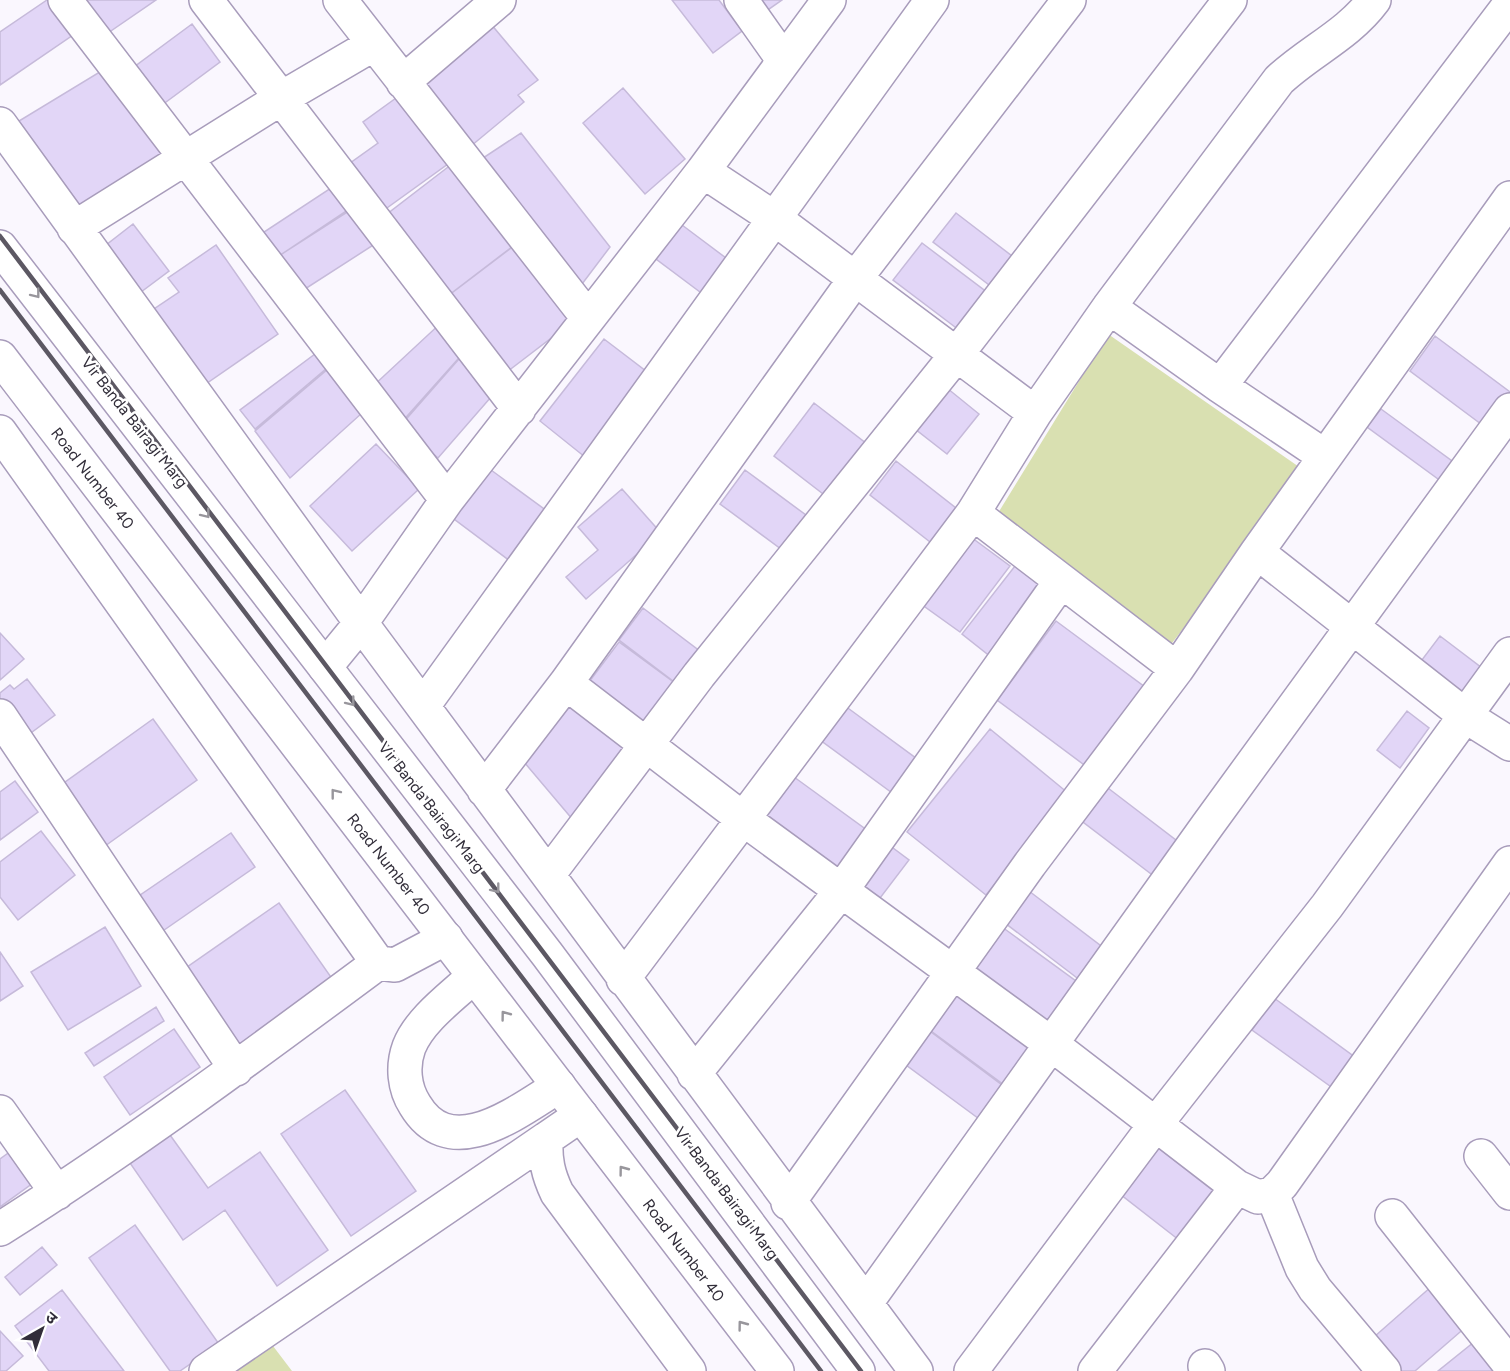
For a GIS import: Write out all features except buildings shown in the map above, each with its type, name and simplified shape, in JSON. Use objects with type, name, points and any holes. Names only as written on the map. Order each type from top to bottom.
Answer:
[{"type":"street","points":[[65,0],[447,500]]},
{"type":"street","points":[[206,0],[519,410]]},
{"type":"street","points":[[340,0],[588,318]]},
{"type":"street","points":[[403,82],[500,0]]},
{"type":"street","points":[[741,0],[784,61]]},
{"type":"street","points":[[325,668],[361,623],[447,500],[704,171],[829,0]]},
{"type":"street","points":[[423,706],[932,0]]},
{"type":"street","points":[[484,790],[566,682],[855,279],[1069,0]]},
{"type":"street","points":[[548,875],[699,675],[957,354],[1230,0]]},
{"type":"street","points":[[623,979],[973,513],[1035,413],[1109,307],[1280,80],[1292,68],[1346,31],[1374,0]]},
{"type":"street","points":[[1220,386],[1510,4]]},
{"type":"street","points":[[74,228],[280,99],[374,44]]},
{"type":"street","points":[[0,124],[361,623],[788,1203],[916,1371]]},
{"type":"street","points":[[704,171],[774,218],[1035,413]]},
{"type":"street","points":[[788,1203],[1030,864],[1177,669],[1323,455],[1510,198]]},
{"type":"street","name":"Vir Banda Bairagi Marg","points":[[0,247],[561,973],[858,1371]]},
{"type":"street","points":[[1109,307],[1220,386],[1323,455]]},
{"type":"street","name":"Road Number 40","points":[[0,357],[777,1371]]},
{"type":"street","points":[[866,1303],[1050,1043],[1510,410]]},
{"type":"street","points":[[0,432],[378,963]]},
{"type":"street","points":[[973,513],[1177,669]]},
{"type":"street","points":[[1257,552],[1467,717],[1510,744]]},
{"type":"street","points":[[694,1074],[841,891],[1061,581]]},
{"type":"street","points":[[971,1371],[1155,1125],[1327,906],[1467,717],[1510,654]]},
{"type":"street","points":[[566,682],[742,818],[1050,1043],[1237,1187],[1258,1197],[1272,1194],[1289,1175],[1510,863]]},
{"type":"street","points":[[0,716],[236,1069]]},
{"type":"street","points":[[0,1229],[57,1193],[236,1069],[378,963],[395,965],[446,939]]},
{"type":"street","points":[[474,976],[423,1026],[409,1047],[405,1079],[409,1096],[419,1112],[446,1131],[464,1133],[500,1122],[559,1086]]},
{"type":"street","points":[[0,1112],[57,1193]]},
{"type":"street","points":[[206,1371],[581,1114]]},
{"type":"street","points":[[546,1139],[545,1159],[548,1175],[558,1193],[689,1371]]},
{"type":"street","points":[[1480,1156],[1510,1193]]},
{"type":"street","points":[[1095,1371],[1237,1187]]},
{"type":"street","points":[[1272,1194],[1294,1252],[1306,1275],[1384,1371]]},
{"type":"street","points":[[1392,1216],[1510,1365]]},
{"type":"green space","points":[[1108,334],[1305,471],[1155,665],[995,518]]},
{"type":"green space","points":[[273,1346],[292,1371],[237,1371]]},
{"type":"railway","points":[[0,236],[861,1371]]},
{"type":"railway","points":[[0,290],[821,1371]]}]
